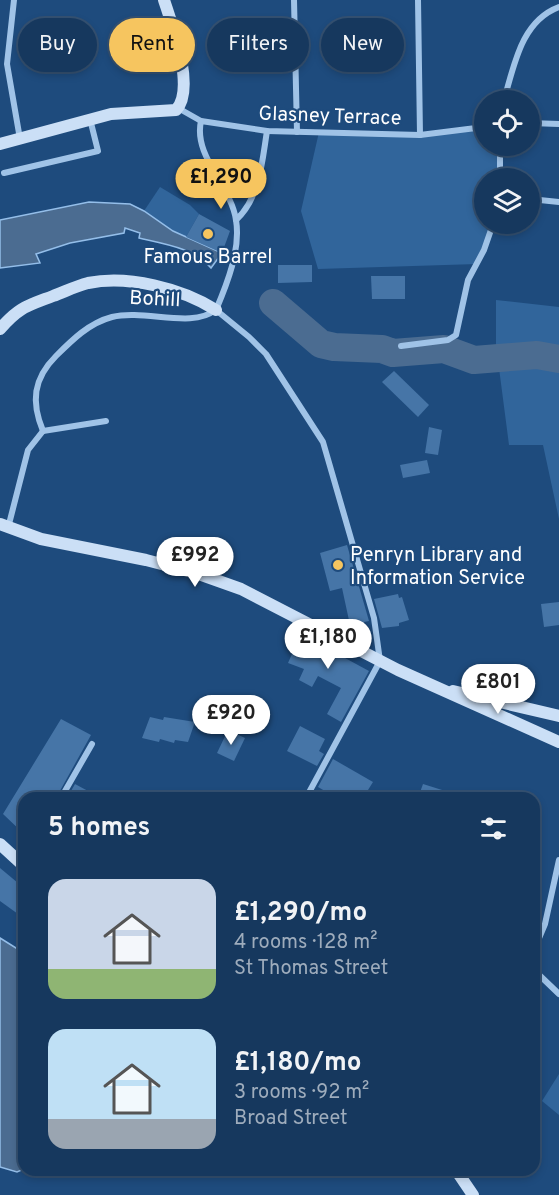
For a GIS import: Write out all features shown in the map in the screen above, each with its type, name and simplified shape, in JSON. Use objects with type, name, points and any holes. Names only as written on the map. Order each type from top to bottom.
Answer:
[{"type":"street","points":[[14,0],[4,64],[20,140]]},
{"type":"street","points":[[0,144],[90,118],[132,112],[172,112],[178,108],[184,86],[180,55],[164,0]]},
{"type":"street","points":[[294,0],[297,132]]},
{"type":"street","points":[[418,0],[420,135]]},
{"type":"street","points":[[507,90],[520,45],[536,22],[559,7]]},
{"type":"street","name":"Glasney Terrace","points":[[178,108],[201,121],[267,131],[420,135],[474,128]]},
{"type":"street","points":[[4,172],[98,151],[90,118]]},
{"type":"street","points":[[201,121],[199,130],[202,142],[231,203],[236,220],[233,258],[216,310],[266,354],[323,442],[374,618],[380,661],[309,792]]},
{"type":"street","points":[[540,123],[559,124]]},
{"type":"street","points":[[236,220],[246,211],[255,189],[267,131]]},
{"type":"street","points":[[540,199],[559,202]]},
{"type":"street","points":[[401,346],[448,340],[456,335],[468,280],[490,234]]},
{"type":"street","name":"Bohill","points":[[0,329],[17,310],[87,283],[113,281],[170,290],[196,299],[216,310]]},
{"type":"street","name":"Bohill","points":[[43,431],[37,416],[34,396],[41,374],[72,340],[88,328],[122,315],[147,314],[192,320],[204,317],[216,310]]},
{"type":"street","points":[[106,421],[43,431],[28,450],[4,526],[41,539],[196,573],[241,589],[380,661],[443,689],[487,712],[559,742]]},
{"type":"street","points":[[443,689],[559,716]]},
{"type":"street","points":[[64,792],[92,744]]},
{"type":"street","points":[[0,844],[18,860]]},
{"type":"street","points":[[540,936],[545,924],[559,860]]},
{"type":"street","points":[[540,976],[559,994]]},
{"type":"street","points":[[460,1176],[473,1195]]},
{"type":"shaded area","points":[[474,128],[474,156],[500,156],[500,168],[474,168],[474,234],[489,234],[477,264],[318,269],[301,211],[319,132],[420,135]]},
{"type":"shaded area","points":[[160,187],[190,205],[199,214],[186,237],[144,211]]},
{"type":"shaded area","points":[[89,202],[130,204],[173,231],[222,253],[211,268],[188,251],[139,238],[140,233],[125,228],[124,233],[70,243],[36,254],[40,263],[0,268],[0,220]]},
{"type":"shaded area","points":[[496,300],[559,307],[559,519],[543,445],[509,445],[496,345]]},
{"type":"shaded area","points":[[0,938],[18,949],[18,1172],[0,1167]]},
{"type":"shaded area","points":[[559,1074],[559,1115],[542,1101]]},
{"type":"building","name":"Famous Barrel","points":[[199,214],[230,231],[222,253],[186,237]]},
{"type":"building","points":[[278,265],[312,265],[312,282],[278,283]]},
{"type":"building","points":[[371,276],[405,276],[405,299],[372,299]]},
{"type":"building","points":[[394,371],[429,405],[418,417],[382,382]]},
{"type":"building","points":[[429,427],[442,430],[438,455],[425,453]]},
{"type":"building","points":[[427,460],[430,473],[403,478],[400,465]]},
{"type":"building","name":"Penryn Library and Information Service","points":[[347,545],[369,621],[350,625],[342,588],[330,591],[320,553]]},
{"type":"building","points":[[398,594],[399,598],[402,597],[409,620],[399,623],[399,626],[382,628],[374,599]]},
{"type":"building","points":[[559,602],[559,625],[544,627],[541,604]]},
{"type":"building","points":[[296,630],[347,653],[345,658],[369,671],[341,722],[327,714],[341,688],[318,676],[312,687],[299,680],[304,669],[288,663],[296,645],[291,643]]},
{"type":"building","points":[[150,717],[195,722],[188,742],[175,740],[174,743],[160,739],[159,742],[142,738]]},
{"type":"building","points":[[61,719],[91,735],[59,792],[18,792],[18,828],[3,814]]},
{"type":"building","points":[[300,726],[325,739],[319,751],[324,754],[317,766],[287,751]]},
{"type":"building","points":[[228,730],[245,738],[234,761],[217,753]]},
{"type":"building","points":[[333,759],[373,782],[367,792],[327,792],[318,787]]},
{"type":"building","points":[[75,784],[90,792],[70,792]]},
{"type":"building","points":[[423,784],[448,792],[420,792]]},
{"type":"building","points":[[0,868],[18,883],[18,914],[0,901]]},
{"type":"waterway","points":[[273,303],[321,344],[334,347],[382,349],[393,353],[444,349],[474,360],[537,355],[559,359]]},
{"type":"place","name":"Famous Barrel","points":[[208,234]]},
{"type":"place","name":"Penryn Library and Information Service","points":[[338,565]]}]
